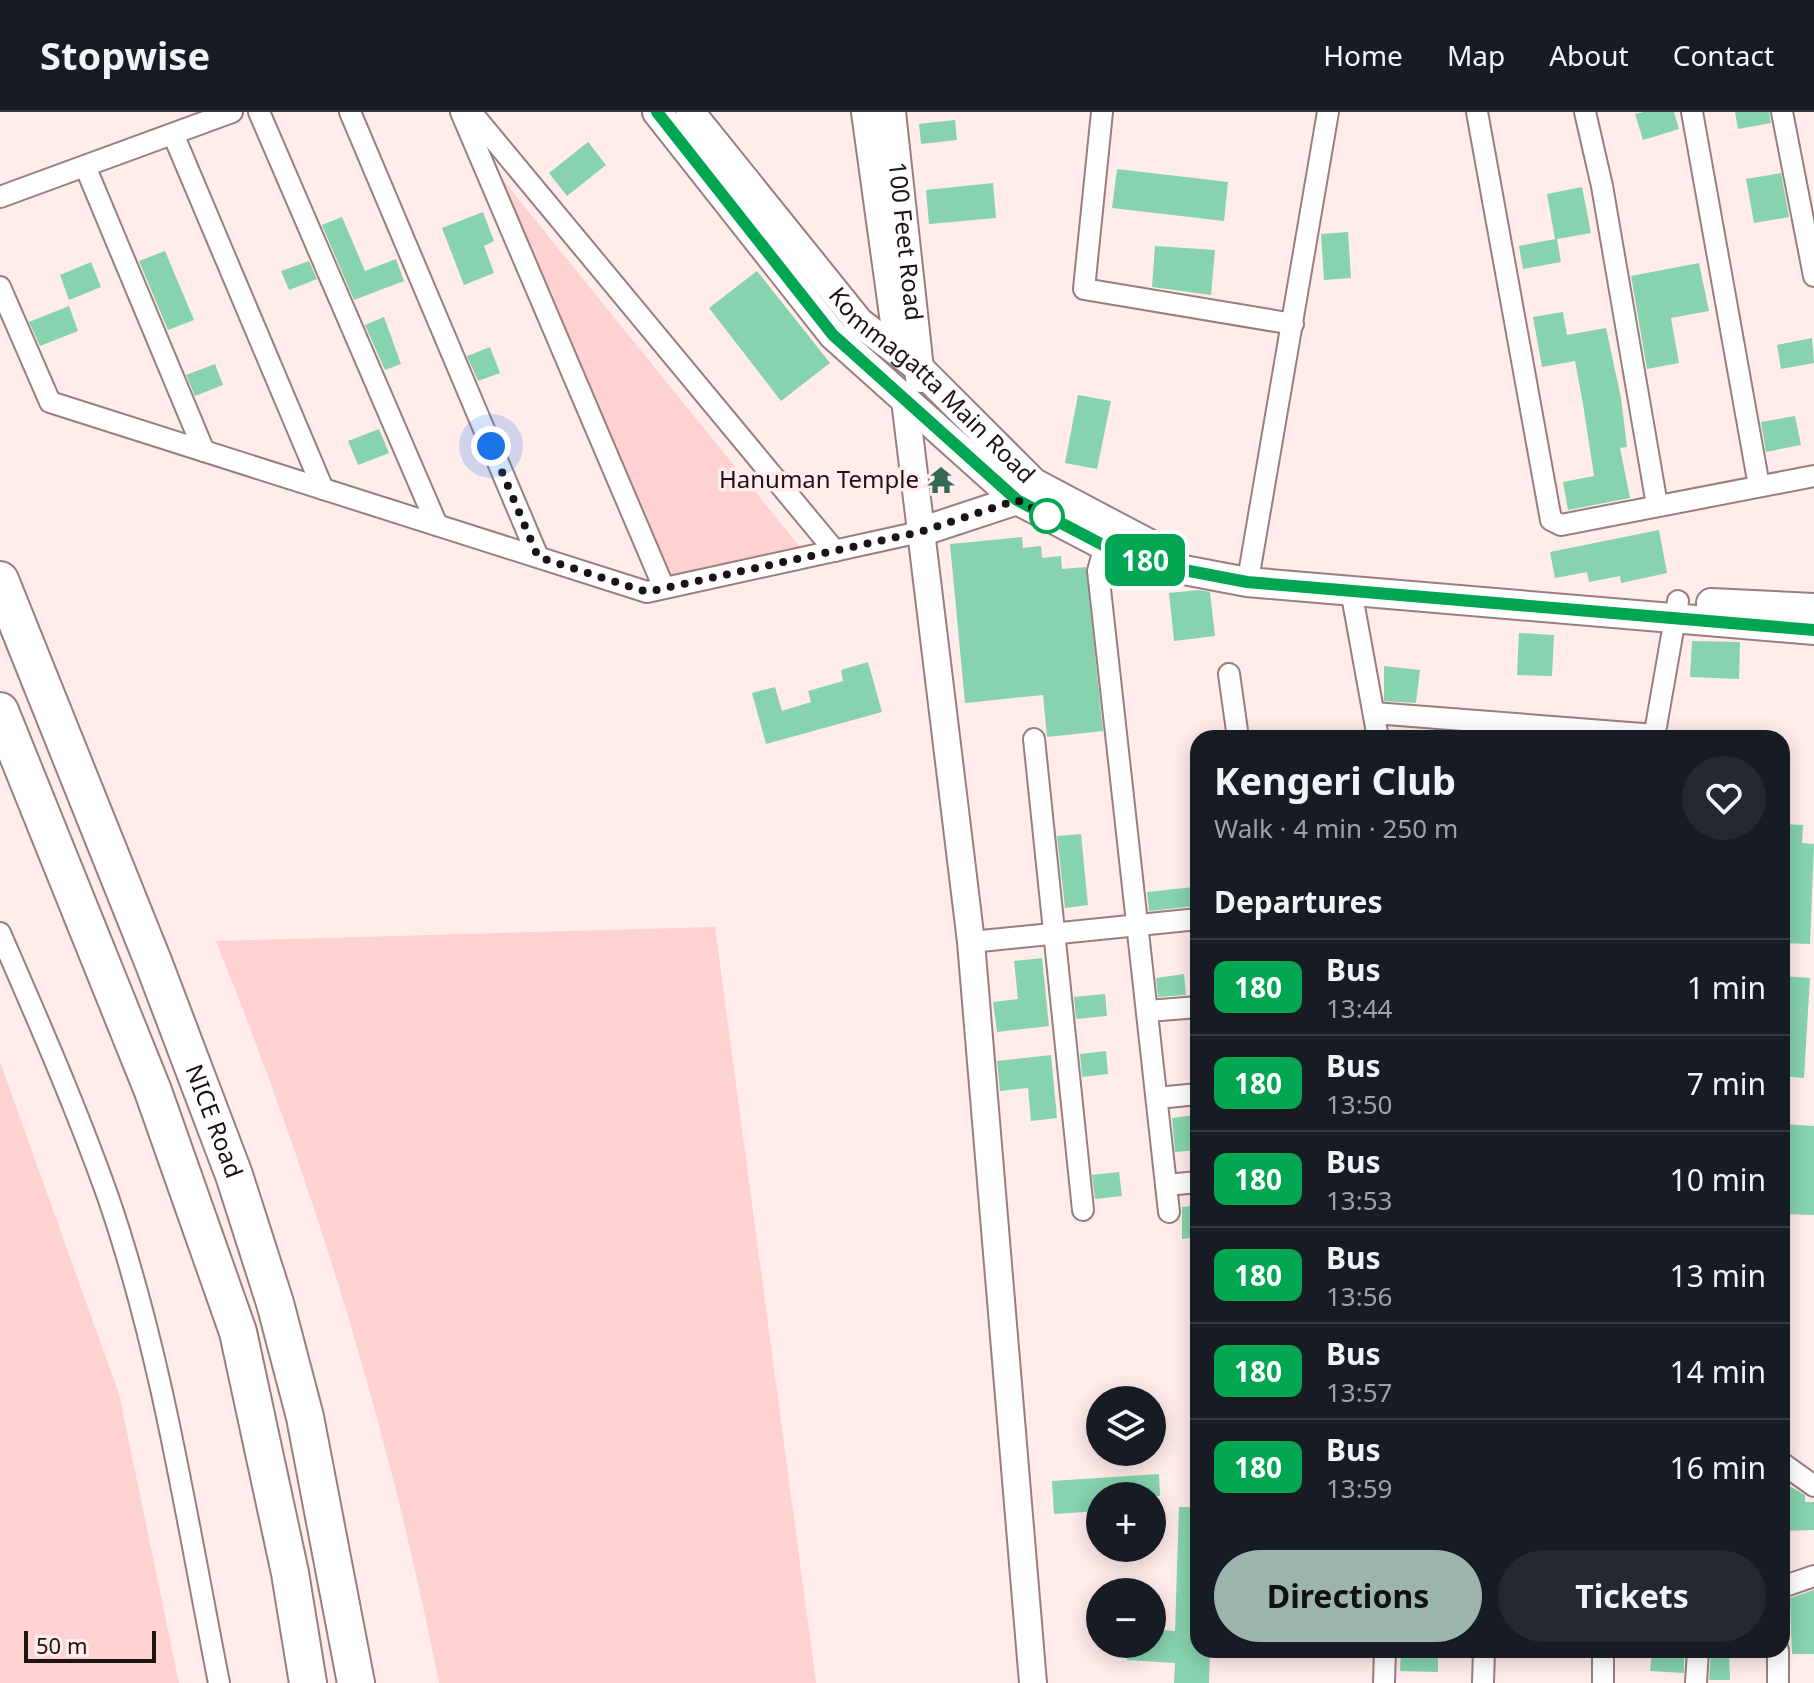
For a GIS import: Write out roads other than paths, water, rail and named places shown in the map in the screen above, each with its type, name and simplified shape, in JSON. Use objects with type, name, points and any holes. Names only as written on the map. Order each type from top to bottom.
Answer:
[{"type":"highway","name":"NICE Road","points":[[0,580],[170,1004],[243,1204],[305,1417],[356,1683]]},
{"type":"highway","name":"NICE Road","points":[[0,711],[153,1091],[238,1332],[290,1573],[308,1683]]},
{"type":"main road","name":"Kommagatta Main Road","points":[[657,112],[833,335],[915,409],[1105,546],[1163,566],[1247,582],[1676,609],[1814,608]]},
{"type":"main road","name":"Kommagatta Main Road","points":[[690,112],[859,322],[909,360],[1026,491],[1166,552],[1250,568],[1676,609],[1814,630]]},
{"type":"main road","name":"100 Feet Road","points":[[866,112],[909,360]]},
{"type":"main road","name":"100 Feet Road","points":[[891,112],[915,409]]},
{"type":"main road","points":[[920,532],[1026,491]]},
{"type":"street","points":[[0,197],[232,112]]},
{"type":"street","points":[[259,112],[437,525]]},
{"type":"street","points":[[350,112],[538,557]]},
{"type":"street","points":[[461,112],[664,588]]},
{"type":"street","points":[[471,112],[835,551]]},
{"type":"street","points":[[1102,112],[1084,289],[1293,324]]},
{"type":"street","points":[[1250,568],[1328,112]]},
{"type":"street","points":[[1477,112],[1551,520],[1561,525],[1814,476]]},
{"type":"street","points":[[1585,112],[1602,186],[1657,505]]},
{"type":"street","points":[[1692,112],[1759,486]]},
{"type":"street","points":[[1782,112],[1814,276]]},
{"type":"street","points":[[173,134],[323,489]]},
{"type":"street","points":[[85,166],[204,451]]},
{"type":"street","points":[[0,287],[50,402],[647,592],[920,532]]},
{"type":"street","points":[[915,409],[920,532],[971,942],[1033,1683]]},
{"type":"street","points":[[1105,546],[1098,571],[1169,1212]]},
{"type":"street","points":[[1351,590],[1377,730]]},
{"type":"street","points":[[1655,730],[1676,609]]},
{"type":"street","points":[[1229,674],[1237,730]]},
{"type":"street","points":[[1374,713],[1572,730]]},
{"type":"street","points":[[1034,739],[1083,1210]]},
{"type":"street","points":[[971,942],[1190,920]]},
{"type":"street","points":[[0,933],[51,1048],[108,1199],[151,1348],[219,1683]]},
{"type":"street","points":[[1148,1011],[1190,1008]]},
{"type":"street","points":[[1157,1098],[1190,1095]]},
{"type":"street","points":[[1166,1185],[1190,1183]]},
{"type":"street","points":[[1790,1469],[1814,1486]]},
{"type":"street","points":[[1790,1584],[1814,1576]]},
{"type":"street","points":[[1384,1683],[1385,1658]]},
{"type":"street","points":[[1483,1683],[1484,1658]]},
{"type":"street","points":[[1603,1658],[1603,1683]]},
{"type":"street","points":[[1696,1683],[1698,1658]]},
{"type":"street","points":[[1778,1658],[1778,1683]]},
{"type":"place","name":"Hanuman Temple","points":[[941,480]]}]
